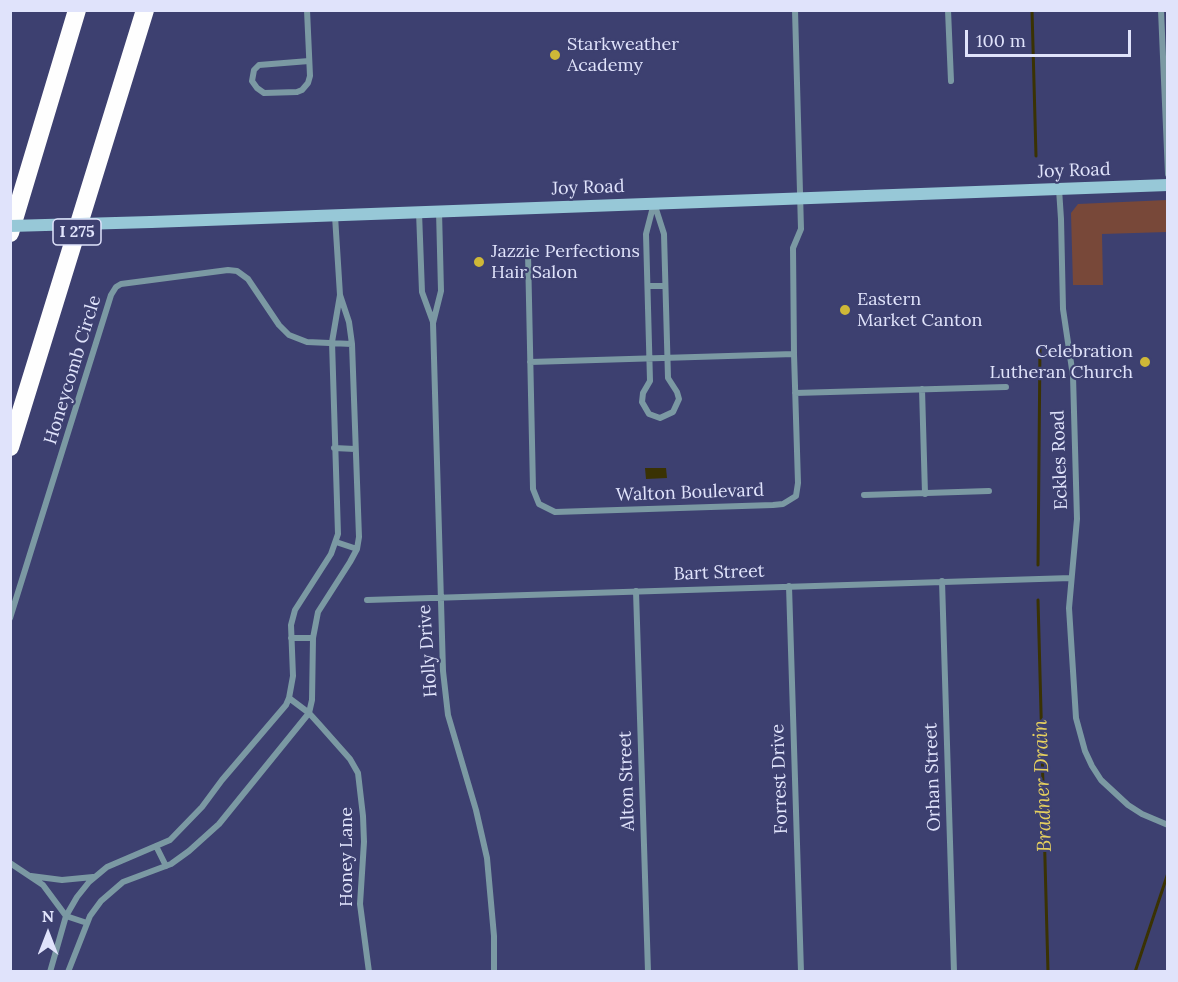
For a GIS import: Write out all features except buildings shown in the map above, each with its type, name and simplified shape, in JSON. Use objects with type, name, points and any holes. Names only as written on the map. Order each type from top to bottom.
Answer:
[{"type":"highway","points":[[10,233],[77,10]]},
{"type":"highway","name":"I 275","points":[[10,447],[145,10]]},
{"type":"street","points":[[307,10],[309,61],[309,79],[302,90],[264,93],[252,81],[254,70],[259,64],[309,61]]},
{"type":"street","name":"Walton Boulevard","points":[[528,253],[533,489],[538,504],[555,512],[773,505],[789,501],[796,496],[798,483],[793,248],[801,229],[795,10]]},
{"type":"street","points":[[948,10],[951,81]]},
{"type":"street","points":[[1161,10],[1167,174]]},
{"type":"street","name":"Joy Road","points":[[10,226],[1167,185]]},
{"type":"street","name":"Eckles Road","points":[[1059,189],[1063,309],[1072,376],[1077,519],[1069,608],[1075,711],[1084,750],[1092,766],[1114,794],[1142,814],[1167,825]]},
{"type":"street","points":[[654,203],[664,234],[668,378],[679,399],[673,412],[660,418],[649,414],[642,402],[643,393],[650,381],[646,234],[654,203]]},
{"type":"street","name":"Holly Drive","points":[[419,212],[422,292],[433,323]]},
{"type":"street","name":"Holly Drive","points":[[439,212],[441,291],[433,323],[443,671],[448,716],[476,810],[487,858],[494,936],[494,972]]},
{"type":"street","points":[[50,972],[66,916],[77,897],[94,877],[107,867],[170,840],[191,819],[286,705],[292,691],[291,625],[295,610],[331,554],[338,534],[332,342],[340,295],[335,215]]},
{"type":"street","name":"Honeycomb Circle","points":[[10,618],[111,295],[116,287],[121,284],[228,270],[237,271],[248,279],[279,325],[289,335],[307,342],[352,344]]},
{"type":"street","points":[[648,286],[665,286]]},
{"type":"street","points":[[68,972],[87,923],[100,901],[123,882],[165,866],[189,851],[219,824],[309,713],[312,700],[312,638],[318,612],[357,549],[359,537],[352,344],[349,322],[340,295]]},
{"type":"street","points":[[530,362],[794,354]]},
{"type":"street","points":[[795,393],[1006,387]]},
{"type":"street","points":[[922,389],[925,494]]},
{"type":"street","points":[[334,448],[355,449]]},
{"type":"street","points":[[864,495],[989,491]]},
{"type":"street","points":[[336,542],[357,549]]},
{"type":"street","name":"Bart Street","points":[[367,600],[1071,578]]},
{"type":"street","name":"Orhan Street","points":[[942,581],[954,972]]},
{"type":"street","name":"Forrest Drive","points":[[789,586],[801,972]]},
{"type":"street","name":"Alton Street","points":[[636,591],[648,972]]},
{"type":"street","points":[[291,638],[312,638]]},
{"type":"street","name":"Honey Lane","points":[[289,698],[309,713],[351,759],[360,781],[364,842],[360,904],[369,972]]},
{"type":"street","points":[[156,846],[165,866]]},
{"type":"street","points":[[10,863],[48,890],[66,916],[87,923]]},
{"type":"street","points":[[28,876],[62,880],[94,877]]},
{"type":"shaded area","points":[[1167,200],[1167,232],[1102,234],[1103,285],[1073,285],[1071,213],[1078,204]]},
{"type":"shaded area","points":[[645,468],[666,468],[667,478],[646,479]]},
{"type":"waterway","name":"Bradner Drain","points":[[1032,10],[1036,156]]},
{"type":"waterway","name":"Bradner Drain","points":[[1038,565],[1040,345]]},
{"type":"waterway","name":"Bradner Drain","points":[[1038,600],[1048,972]]},
{"type":"waterway","points":[[1135,972],[1168,873]]},
{"type":"place","name":"Starkweather Academy","points":[[555,55]]},
{"type":"place","name":"Jazzie Perfections Hair Salon","points":[[479,262]]},
{"type":"place","name":"Eastern Market Canton","points":[[845,310]]},
{"type":"place","name":"Celebration Lutheran Church","points":[[1145,362]]}]
